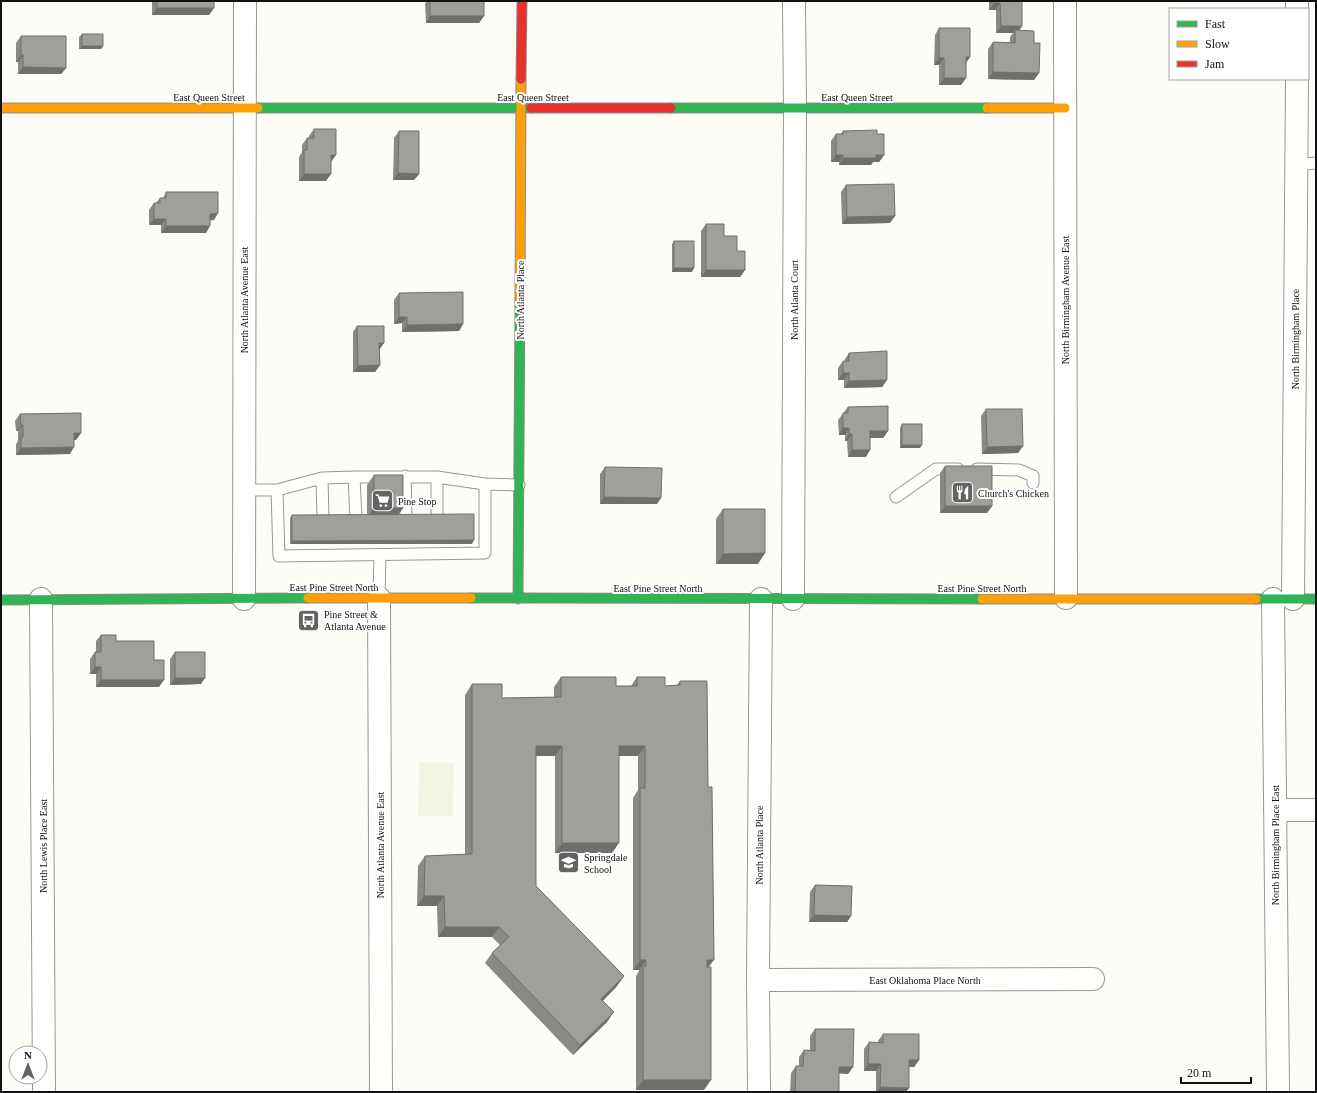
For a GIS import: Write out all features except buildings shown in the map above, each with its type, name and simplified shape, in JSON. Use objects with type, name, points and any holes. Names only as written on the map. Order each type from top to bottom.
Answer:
[{"type":"street","name":"North Atlanta Avenue East","points":[[244,599],[245,1]]},
{"type":"street","name":"North Atlanta Place","points":[[518,599],[522,1]]},
{"type":"street","name":"North Atlanta Court","points":[[793,599],[794,1]]},
{"type":"street","name":"North Birmingham Avenue East","points":[[1065,1],[1066,598]]},
{"type":"street","name":"North Birmingham Place","points":[[1283,599],[1306,164],[1297,80]]},
{"type":"street","name":"East Queen Street","points":[[1,108],[1065,108]]},
{"type":"street","name":"North Atlanta Avenue East","points":[[379,598],[381,1092]]},
{"type":"street","name":"East Pine Street North","points":[[1,600],[379,598],[1316,599]]},
{"type":"street","name":"North Atlanta Place","points":[[759,1092],[758,980],[761,599]]},
{"type":"street","name":"North Birmingham Place East","points":[[1278,1092],[1275,810],[1283,599]]},
{"type":"street","name":"North Lewis Place East","points":[[41,600],[44,1092]]},
{"type":"street","points":[[1275,810],[1316,810]]},
{"type":"street","name":"East Oklahoma Place North","points":[[758,980],[1092,979]]},
{"type":"lane","points":[[896,498],[936,468],[1019,470],[1033,476],[1033,483]]},
{"type":"lane","points":[[244,490],[277,490],[322,478],[405,476],[437,477],[485,484],[519,485]]},
{"type":"lane","points":[[405,476],[406,518]]},
{"type":"lane","points":[[354,477],[356,518]]},
{"type":"lane","points":[[437,477],[437,518]]},
{"type":"lane","points":[[322,478],[323,518]]},
{"type":"lane","points":[[277,490],[278,556],[324,550],[356,550],[380,555],[406,549],[437,549],[485,553],[485,484]]},
{"type":"lane","points":[[379,598],[380,555]]},
{"type":"green space","points":[[419,762],[454,763],[453,816],[418,816]]},
{"type":"traffic: fast","points":[[258,108],[531,108]]},
{"type":"traffic: fast","points":[[671,108],[987,108]]},
{"type":"traffic: fast","points":[[518,599],[520,300]]},
{"type":"traffic: fast","points":[[1,600],[308,598]]},
{"type":"traffic: fast","points":[[471,598],[982,599]]},
{"type":"traffic: fast","points":[[1256,599],[1316,599]]},
{"type":"traffic: slow","points":[[520,300],[521,79]]},
{"type":"traffic: slow","points":[[1,108],[258,108]]},
{"type":"traffic: slow","points":[[987,108],[1065,108]]},
{"type":"traffic: slow","points":[[308,598],[471,598]]},
{"type":"traffic: slow","points":[[982,599],[1256,599]]},
{"type":"traffic: jam","points":[[521,79],[522,1]]},
{"type":"traffic: jam","points":[[531,108],[671,108]]},
{"type":"place","name":"Church's Chicken","points":[[963,493]]},
{"type":"place","name":"Pine Stop","points":[[382,501]]},
{"type":"place","name":"Pine Street & Atlanta Avenue","points":[[308,620]]},
{"type":"place","name":"Springdale School","points":[[569,863]]}]
